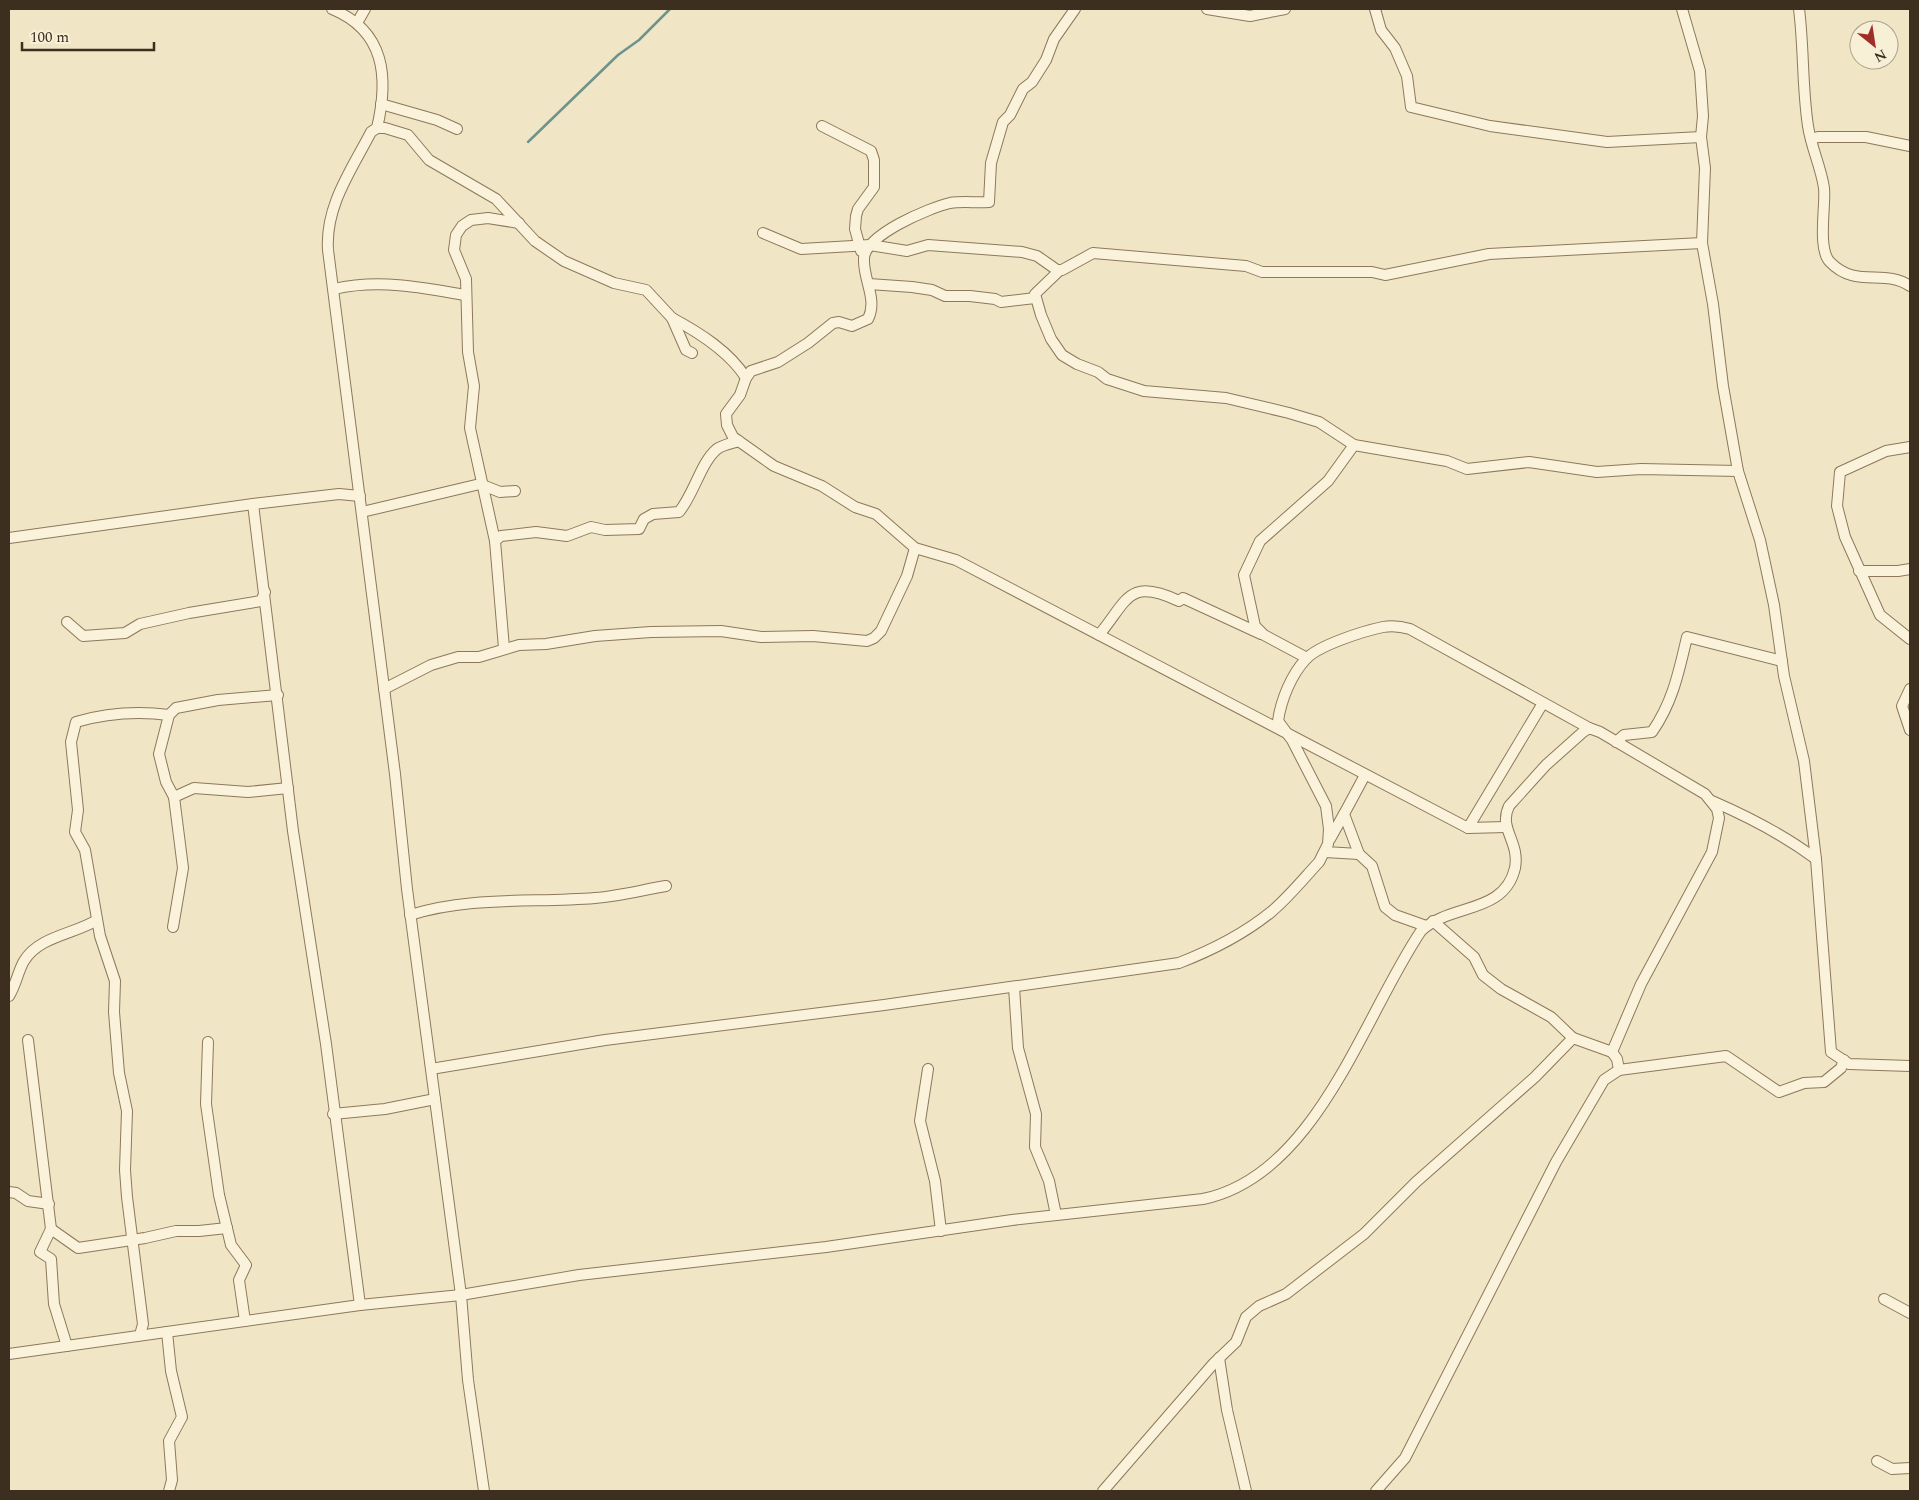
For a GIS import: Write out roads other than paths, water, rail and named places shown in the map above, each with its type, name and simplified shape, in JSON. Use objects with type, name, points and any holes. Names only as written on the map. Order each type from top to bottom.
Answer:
[{"type":"street","points":[[332,9],[357,23],[378,54],[383,67],[381,104],[377,128]]},
{"type":"street","points":[[357,23],[365,9]]},
{"type":"street","points":[[865,245],[921,213],[950,203],[989,202],[991,163],[1003,122],[1010,115],[1023,89],[1032,82],[1046,60],[1054,39],[1076,9]]},
{"type":"street","points":[[1207,9],[1250,16],[1286,9]]},
{"type":"street","points":[[1375,9],[1381,30],[1395,48],[1407,76],[1411,107],[1490,126],[1607,142],[1701,138]]},
{"type":"street","points":[[1682,9],[1700,71],[1703,116],[1701,138],[1705,199],[1702,243],[1738,471],[1760,540],[1774,605],[1782,661],[1804,761],[1816,859],[1831,1052],[1850,1064],[1910,1066]]},
{"type":"street","points":[[1799,9],[1803,88],[1811,139],[1824,189],[1822,230],[1828,261],[1844,274],[1857,278],[1889,279],[1904,282],[1910,286]]},
{"type":"street","points":[[381,104],[437,120],[457,129]]},
{"type":"street","points":[[822,126],[871,151],[874,160],[874,187],[858,209],[856,216],[856,229],[865,245],[863,262],[869,284],[872,307],[868,319],[852,326],[839,322],[832,323],[808,343],[778,362],[751,371],[746,378],[740,395],[726,414],[727,425],[732,437],[774,466],[822,486],[855,507],[876,514],[915,548],[956,560],[1468,828],[1506,827]]},
{"type":"street","points":[[484,1491],[468,1380],[461,1294],[410,915],[384,689],[327,235],[336,198],[371,132],[377,128],[398,131],[408,135],[429,160],[496,199],[536,241],[580,270],[614,283],[646,290],[672,318],[686,350],[692,353]]},
{"type":"street","points":[[1811,139],[1818,137],[1866,137],[1910,146]]},
{"type":"street","points":[[504,648],[495,541],[470,428],[474,386],[468,352],[466,279],[454,250],[456,235],[462,226],[472,220],[488,218],[519,223]]},
{"type":"street","points":[[763,233],[801,249],[865,245],[907,251],[928,245],[1022,252],[1037,256],[1060,270]]},
{"type":"street","points":[[1702,243],[1489,254],[1386,275],[1372,272],[1262,272],[1246,266],[1093,253],[1060,270],[1037,290],[1036,298],[1051,339],[1062,354],[1076,364],[1098,372],[1107,379],[1144,391],[1226,398],[1289,413],[1319,422],[1354,445],[1403,455],[1447,461],[1468,469],[1529,462],[1597,472],[1641,469],[1738,471]]},
{"type":"street","points":[[334,289],[353,285],[386,283],[465,295]]},
{"type":"street","points":[[869,284],[912,287],[932,290],[946,296],[970,296],[1001,302],[1036,298]]},
{"type":"street","points":[[672,318],[693,329],[737,364],[746,378]]},
{"type":"street","points":[[495,541],[501,536],[536,532],[567,536],[591,527],[606,530],[639,529],[644,519],[653,514],[679,512],[692,495],[698,479],[717,448],[739,441]]},
{"type":"street","points":[[1264,635],[1255,626],[1244,575],[1260,541],[1328,481],[1354,445]]},
{"type":"street","points":[[1910,447],[1886,451],[1840,472],[1837,506],[1845,537],[1880,615],[1910,639]]},
{"type":"street","points":[[362,512],[464,486],[482,484],[500,492],[515,490]]},
{"type":"street","points":[[9,538],[253,504],[339,494],[360,496]]},
{"type":"street","points":[[253,504],[288,788],[326,1044],[333,1114],[360,1305]]},
{"type":"street","points":[[384,689],[431,665],[458,657],[479,657],[504,648],[595,636],[651,632],[721,631],[761,637],[813,636],[867,641],[874,638],[881,631],[907,576],[915,548]]},
{"type":"street","points":[[1859,571],[1898,572],[1910,569]]},
{"type":"street","points":[[1100,635],[1124,600],[1136,591],[1144,590],[1158,592],[1179,601],[1183,598],[1264,635],[1308,658]]},
{"type":"street","points":[[67,622],[83,636],[125,633],[140,624],[188,613],[261,601],[265,592]]},
{"type":"street","points":[[1326,848],[1329,829],[1326,806],[1292,740],[1278,722],[1280,708],[1300,667],[1308,658],[1348,639],[1384,627],[1397,626],[1410,629],[1616,742],[1704,794],[1712,801],[1750,817],[1797,845],[1816,859]]},
{"type":"street","points":[[1616,742],[1624,735],[1652,732],[1664,715],[1675,691],[1687,637],[1782,661]]},
{"type":"street","points":[[1910,689],[1902,706],[1910,730]]},
{"type":"street","points":[[172,927],[183,868],[174,797],[166,782],[159,754],[169,715],[176,708],[218,700],[278,695]]},
{"type":"street","points":[[1468,828],[1543,703]]},
{"type":"street","points":[[140,1335],[143,1324],[125,1170],[127,1111],[119,1073],[114,1012],[115,982],[100,936],[85,850],[75,832],[78,810],[71,742],[76,722],[120,713],[145,712],[169,715]]},
{"type":"street","points":[[9,1354],[360,1305],[461,1294],[579,1275],[826,1247],[1056,1215],[1203,1199],[1230,1193],[1252,1181],[1303,1131],[1327,1096],[1413,942],[1429,924],[1489,901],[1507,888],[1512,879],[1516,854],[1514,844],[1506,827],[1505,814],[1509,806],[1546,765],[1589,728]]},
{"type":"street","points":[[431,1069],[605,1040],[1014,987],[1179,963],[1197,956],[1247,929],[1272,912],[1319,862],[1366,775]]},
{"type":"street","points":[[174,797],[194,788],[248,792],[288,788]]},
{"type":"street","points":[[1612,1052],[1641,984],[1712,852],[1719,818],[1712,801]]},
{"type":"street","points":[[1344,814],[1359,854],[1372,866],[1385,907],[1395,915],[1429,924],[1474,957],[1483,976],[1550,1017],[1573,1038],[1612,1052],[1617,1059],[1619,1070]]},
{"type":"street","points":[[1326,848],[1359,854]]},
{"type":"street","points":[[410,915],[435,907],[494,901],[594,898],[634,894],[666,886]]},
{"type":"street","points":[[9,996],[23,962],[31,952],[72,930],[84,928],[97,920]]},
{"type":"street","points":[[1014,987],[1018,1048],[1036,1114],[1036,1147],[1049,1181],[1056,1215]]},
{"type":"street","points":[[1103,1491],[1219,1358],[1236,1342],[1246,1317],[1259,1306],[1286,1294],[1364,1234],[1416,1182],[1535,1077],[1573,1038]]},
{"type":"street","points":[[28,1040],[51,1229],[40,1252],[51,1259],[54,1304],[67,1346]]},
{"type":"street","points":[[208,1042],[206,1104],[219,1196],[231,1245],[246,1265],[239,1280],[245,1321]]},
{"type":"street","points":[[1376,1491],[1405,1458],[1556,1162],[1604,1080],[1619,1070],[1726,1056],[1779,1092],[1804,1083],[1824,1082],[1841,1068],[1844,1060]]},
{"type":"street","points":[[928,1069],[920,1122],[935,1181],[941,1231]]},
{"type":"street","points":[[333,1114],[385,1109],[435,1099]]},
{"type":"street","points":[[9,1192],[16,1192],[28,1201],[49,1204]]},
{"type":"street","points":[[51,1229],[78,1248],[145,1238],[176,1231],[227,1228]]},
{"type":"street","points":[[1884,1299],[1910,1313]]},
{"type":"street","points":[[167,1332],[171,1371],[182,1417],[169,1441],[172,1480],[169,1491]]},
{"type":"street","points":[[1219,1358],[1227,1410],[1246,1491]]},
{"type":"street","points":[[1876,1461],[1892,1469],[1910,1468]]},
{"type":"waterway","points":[[528,142],[618,55],[639,40],[670,9]]}]
